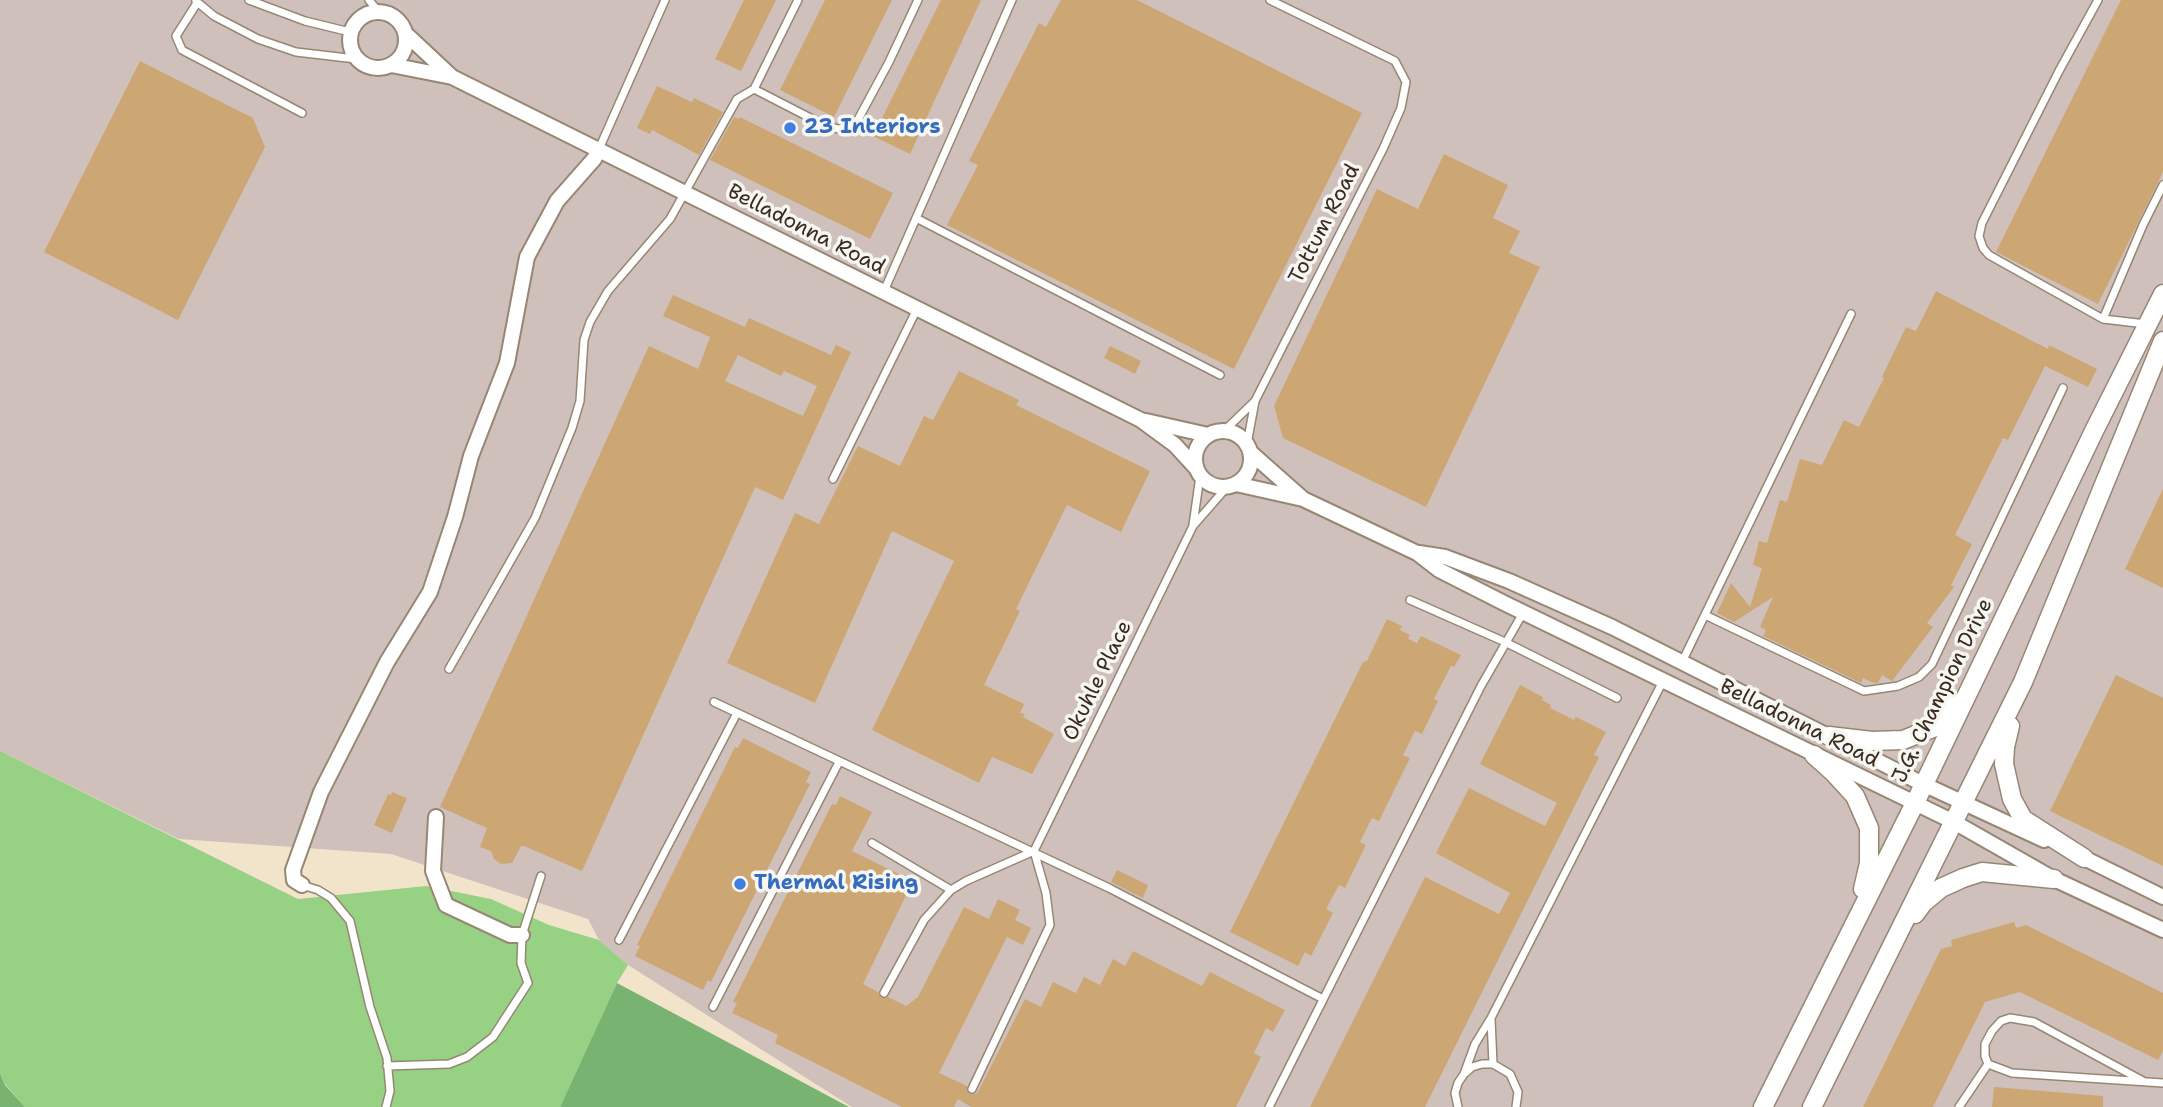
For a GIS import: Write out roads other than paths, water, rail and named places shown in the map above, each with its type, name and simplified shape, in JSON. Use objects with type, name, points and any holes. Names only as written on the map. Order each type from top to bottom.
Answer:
[{"type":"street","name":"Belladonna Road","points":[[351,32],[361,17],[374,6],[395,17],[405,33],[452,77]]},
{"type":"street","points":[[351,32],[350,41],[356,58]]},
{"type":"street","points":[[391,65],[403,51],[405,33]]},
{"type":"street","name":"Belladonna Road","points":[[356,58],[373,68],[391,65],[452,77],[1141,420],[1175,445],[1208,483],[1303,499],[1417,553],[1439,570],[1523,612],[1914,805],[1954,822],[2054,879],[2163,930]]},
{"type":"street","points":[[302,885],[294,880],[293,870],[321,792],[387,662],[429,592],[471,456],[507,363],[527,257],[557,201],[594,159],[599,149]]},
{"type":"street","name":"J.G. Champion Drive","points":[[1763,1107],[1914,805],[2088,441],[2163,294]]},
{"type":"street","points":[[1812,1107],[2023,682],[2163,341]]},
{"type":"street","name":"Belladonna Road","points":[[1141,420],[1208,435],[1225,430],[1241,437],[1249,448],[1303,499]]},
{"type":"street","points":[[1198,472],[1196,449],[1208,435]]},
{"type":"street","points":[[1231,486],[1249,471],[1249,448]]},
{"type":"street","name":"Belladonna Road","points":[[1417,553],[1445,557],[1509,581],[1612,627],[1923,785],[2163,897]]},
{"type":"street","points":[[1829,736],[1888,742],[1903,740],[1933,728],[1946,717],[1984,660]]},
{"type":"street","points":[[2023,682],[2005,747],[2004,764],[2012,799],[2023,818],[2084,858]]},
{"type":"street","points":[[1814,755],[1854,796],[1869,828],[1868,863],[1857,917]]},
{"type":"street","points":[[436,817],[433,871],[446,905],[510,934],[522,935]]},
{"type":"street","points":[[1897,938],[1923,903],[1941,888],[1963,878],[1982,872],[2054,879]]},
{"type":"lane","points":[[249,0],[305,21],[351,32]]},
{"type":"lane","points":[[599,149],[664,0]]},
{"type":"lane","points":[[449,669],[534,518],[572,428],[580,401],[581,359],[590,322],[608,291],[670,219],[737,99],[754,89],[798,0]]},
{"type":"lane","points":[[754,89],[824,125],[838,129],[853,127],[889,62],[918,0]]},
{"type":"lane","points":[[884,292],[1012,0]]},
{"type":"lane","name":"Tottum Road","points":[[1225,430],[1255,401],[1383,149],[1401,108],[1406,82],[1395,61],[1269,0]]},
{"type":"lane","points":[[2098,0],[1982,223],[1979,236],[1989,255],[2103,318],[2147,324]]},
{"type":"lane","points":[[302,113],[182,50],[177,44],[176,36],[196,1],[214,16],[258,40],[296,52],[356,58]]},
{"type":"lane","points":[[2103,318],[2163,185]]},
{"type":"lane","points":[[916,218],[1220,376]]},
{"type":"lane","points":[[833,479],[917,309]]},
{"type":"lane","points":[[1681,663],[1851,314]]},
{"type":"lane","points":[[1705,615],[1864,691],[1899,686],[1919,677],[1932,664],[2063,388]]},
{"type":"lane","name":"Tottum Road","points":[[1249,448],[1255,401]]},
{"type":"lane","name":"Okuhle Place","points":[[1193,526],[1198,472]]},
{"type":"lane","name":"Okuhle Place","points":[[1034,851],[1193,526],[1231,486]]},
{"type":"lane","points":[[1410,600],[1505,642],[1617,698]]},
{"type":"lane","points":[[1269,1107],[1475,698],[1523,612]]},
{"type":"lane","points":[[1458,1107],[1455,1093],[1475,1044],[1491,1018],[1663,681]]},
{"type":"lane","points":[[714,702],[1034,851],[1323,999]]},
{"type":"lane","points":[[619,940],[737,713]]},
{"type":"lane","points":[[713,1007],[839,762]]},
{"type":"lane","points":[[872,843],[951,890]]},
{"type":"lane","points":[[884,993],[924,920],[951,890],[1034,851]]},
{"type":"lane","points":[[972,1089],[1050,925],[1046,893],[1034,851]]},
{"type":"lane","points":[[387,1066],[449,1064],[467,1057],[494,1037],[528,983],[521,963],[522,935],[541,876]]},
{"type":"lane","points":[[302,885],[331,898],[350,921],[387,1066],[390,1091],[386,1107]]},
{"type":"lane","points":[[1491,1018],[1493,1064]]},
{"type":"lane","points":[[2143,1081],[2034,1022],[2010,1018],[2001,1021],[1985,1044],[1988,1064],[2012,1073],[2163,1083]]},
{"type":"lane","points":[[1464,1074],[1472,1067],[1493,1064],[1510,1074],[1518,1092],[1516,1107]]},
{"type":"lane","points":[[1959,1107],[1988,1064]]},
{"type":"place","name":"23 Interiors","points":[[790,128]]},
{"type":"place","name":"Thermal Rising","points":[[740,884]]}]
